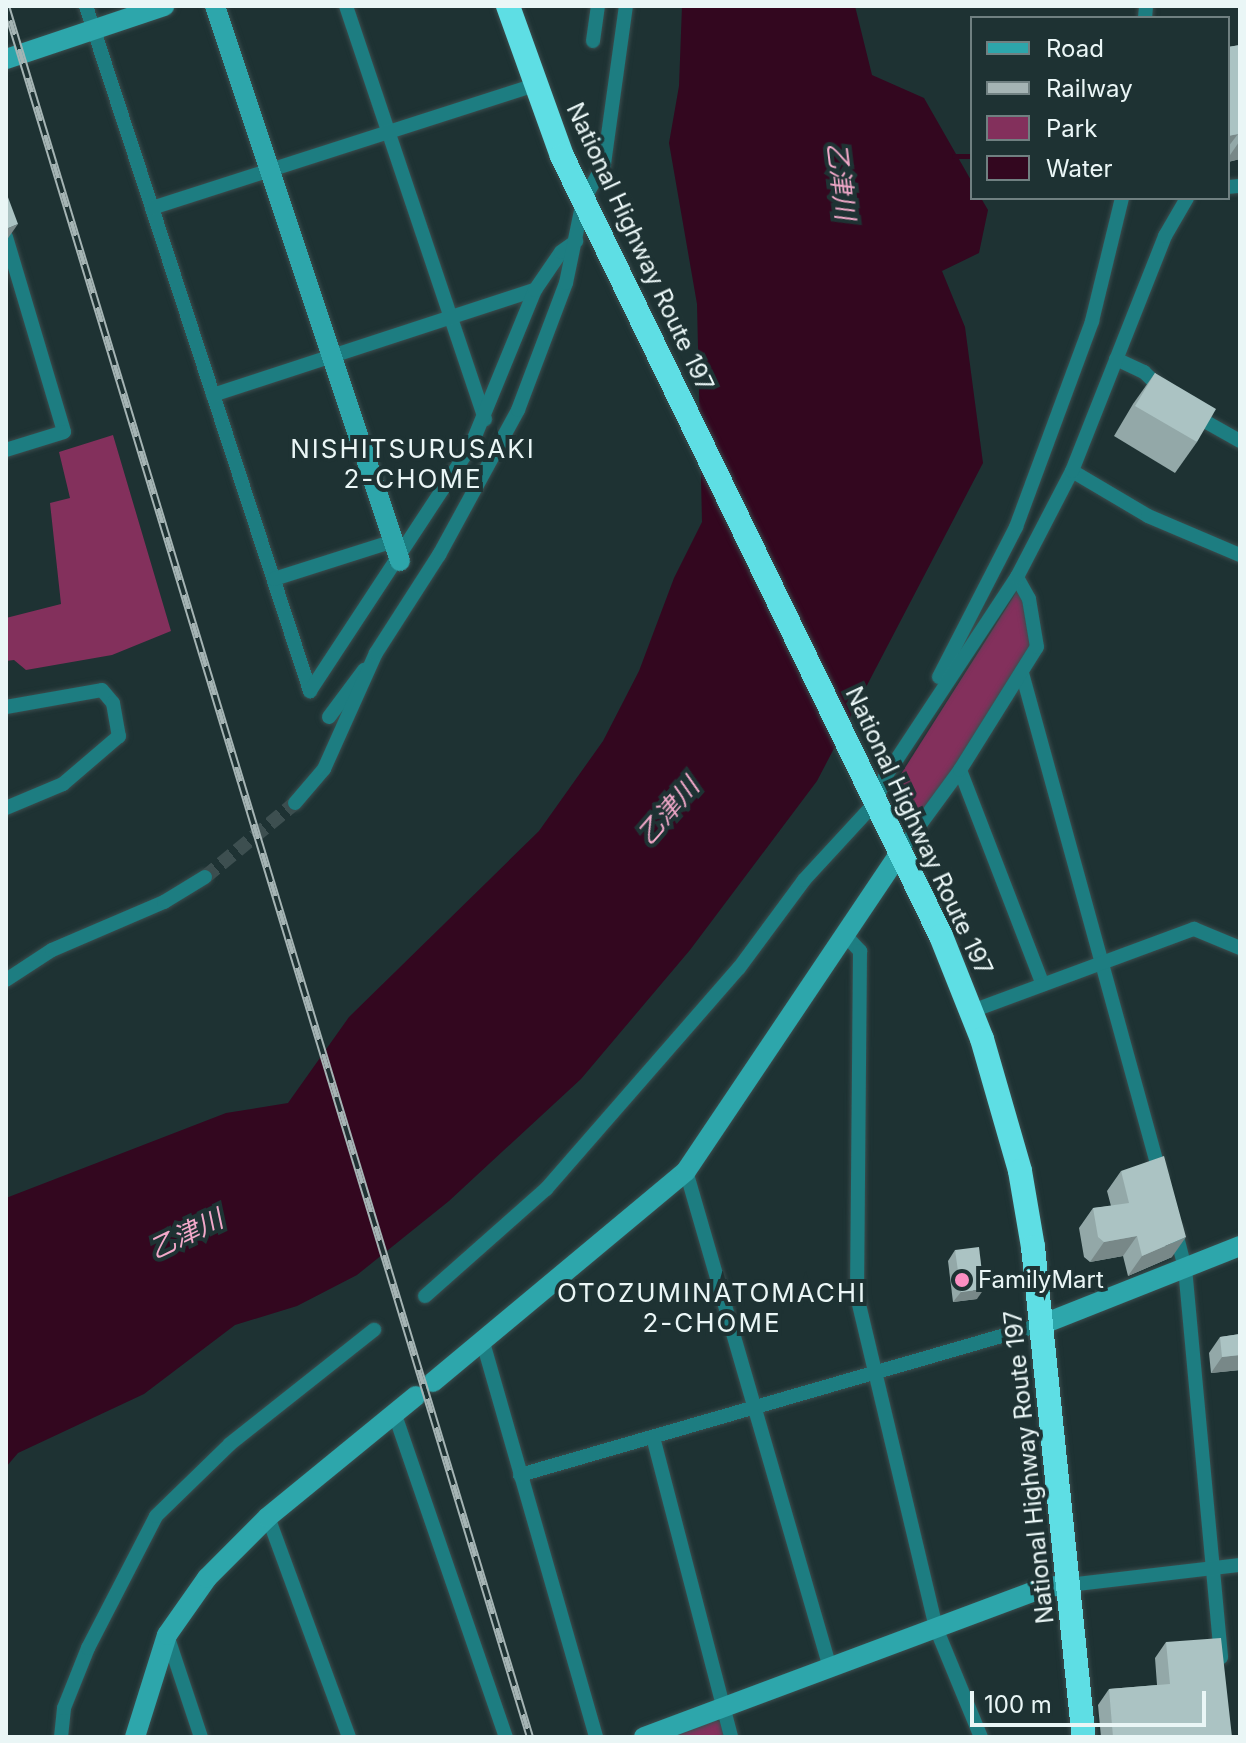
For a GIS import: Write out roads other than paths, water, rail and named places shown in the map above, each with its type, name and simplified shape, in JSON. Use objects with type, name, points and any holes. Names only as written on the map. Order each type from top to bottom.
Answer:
[{"type":"highway","name":"National Highway Route 197","points":[[508,6],[583,201],[585,232],[863,774],[972,1011],[1020,1171],[1043,1324],[1084,1737]]},
{"type":"street","points":[[86,6],[310,691],[400,561],[485,419],[535,290],[561,252],[585,232]]},
{"type":"street","points":[[6,59],[164,6]]},
{"type":"street","points":[[215,6],[400,561]]},
{"type":"street","points":[[346,6],[485,419]]},
{"type":"street","points":[[593,41],[598,6]]},
{"type":"street","points":[[583,201],[604,164],[626,6]]},
{"type":"street","points":[[152,208],[536,85]]},
{"type":"street","points":[[924,717],[934,685],[1016,527],[1092,321],[1122,200]]},
{"type":"street","points":[[425,1296],[546,1189],[739,968],[804,880],[876,802],[885,777],[1017,577],[1072,471],[1165,236],[1186,200]]},
{"type":"street","points":[[329,717],[376,653],[494,460],[554,319],[585,232]]},
{"type":"street","points":[[6,237],[11,269],[64,432],[6,450]]},
{"type":"street","points":[[213,395],[535,290]]},
{"type":"street","points":[[1116,359],[1144,372],[1178,404],[1240,441]]},
{"type":"street","points":[[1072,471],[1148,516],[1240,555]]},
{"type":"street","points":[[274,579],[394,541]]},
{"type":"street","points":[[433,1382],[686,1171],[900,852],[960,770],[1037,647],[1029,599],[1017,577]]},
{"type":"street","points":[[295,803],[340,740],[376,653]]},
{"type":"street","points":[[1022,673],[1164,1192]]},
{"type":"street","points":[[6,707],[102,690],[113,703],[119,736],[63,784],[6,808]]},
{"type":"street","points":[[960,770],[1043,985]]},
{"type":"street","points":[[6,980],[52,950],[164,902],[205,877]]},
{"type":"street","points":[[972,1011],[1194,929],[1240,948]]},
{"type":"street","points":[[846,936],[860,951],[857,1296],[936,1628],[981,1737]]},
{"type":"street","points":[[686,1171],[830,1668]]},
{"type":"street","points":[[1169,1207],[1185,1268],[1223,1676]]},
{"type":"street","points":[[520,1475],[1043,1324],[1240,1246]]},
{"type":"street","points":[[61,1737],[64,1708],[88,1648],[156,1516],[254,1424],[374,1330]]},
{"type":"street","points":[[482,1339],[596,1737]]},
{"type":"street","points":[[135,1737],[167,1635],[207,1578],[268,1517],[416,1396]]},
{"type":"street","points":[[395,1415],[506,1737]]},
{"type":"street","points":[[653,1437],[731,1737]]},
{"type":"street","points":[[268,1517],[349,1737]]},
{"type":"street","points":[[644,1737],[1046,1587],[1240,1565]]},
{"type":"street","points":[[167,1635],[201,1737]]},
{"type":"water","name":"乙津川","points":[[682,6],[855,6],[872,75],[924,98],[970,178],[970,200],[982,200],[988,210],[979,253],[942,271],[965,327],[983,463],[817,781],[690,950],[581,1079],[449,1201],[357,1275],[297,1306],[235,1325],[144,1394],[18,1453],[6,1467],[6,1198],[226,1113],[288,1103],[349,1017],[539,831],[603,741],[639,671],[674,578],[702,522],[697,304],[669,143],[679,86]]},
{"type":"waterway","points":[[954,156],[970,156]]},
{"type":"tunnel","points":[[205,877],[295,803]]},
{"type":"railway","points":[[6,6],[530,1737]]},
{"type":"place","name":"FamilyMart","points":[[962,1280]]},
{"type":"district","name":"NISHITSURUSAKI 2-CHOME","points":[[413,464]]},
{"type":"district","name":"OTOZUMINATOMACHI 2-CHOME","points":[[712,1308]]}]
